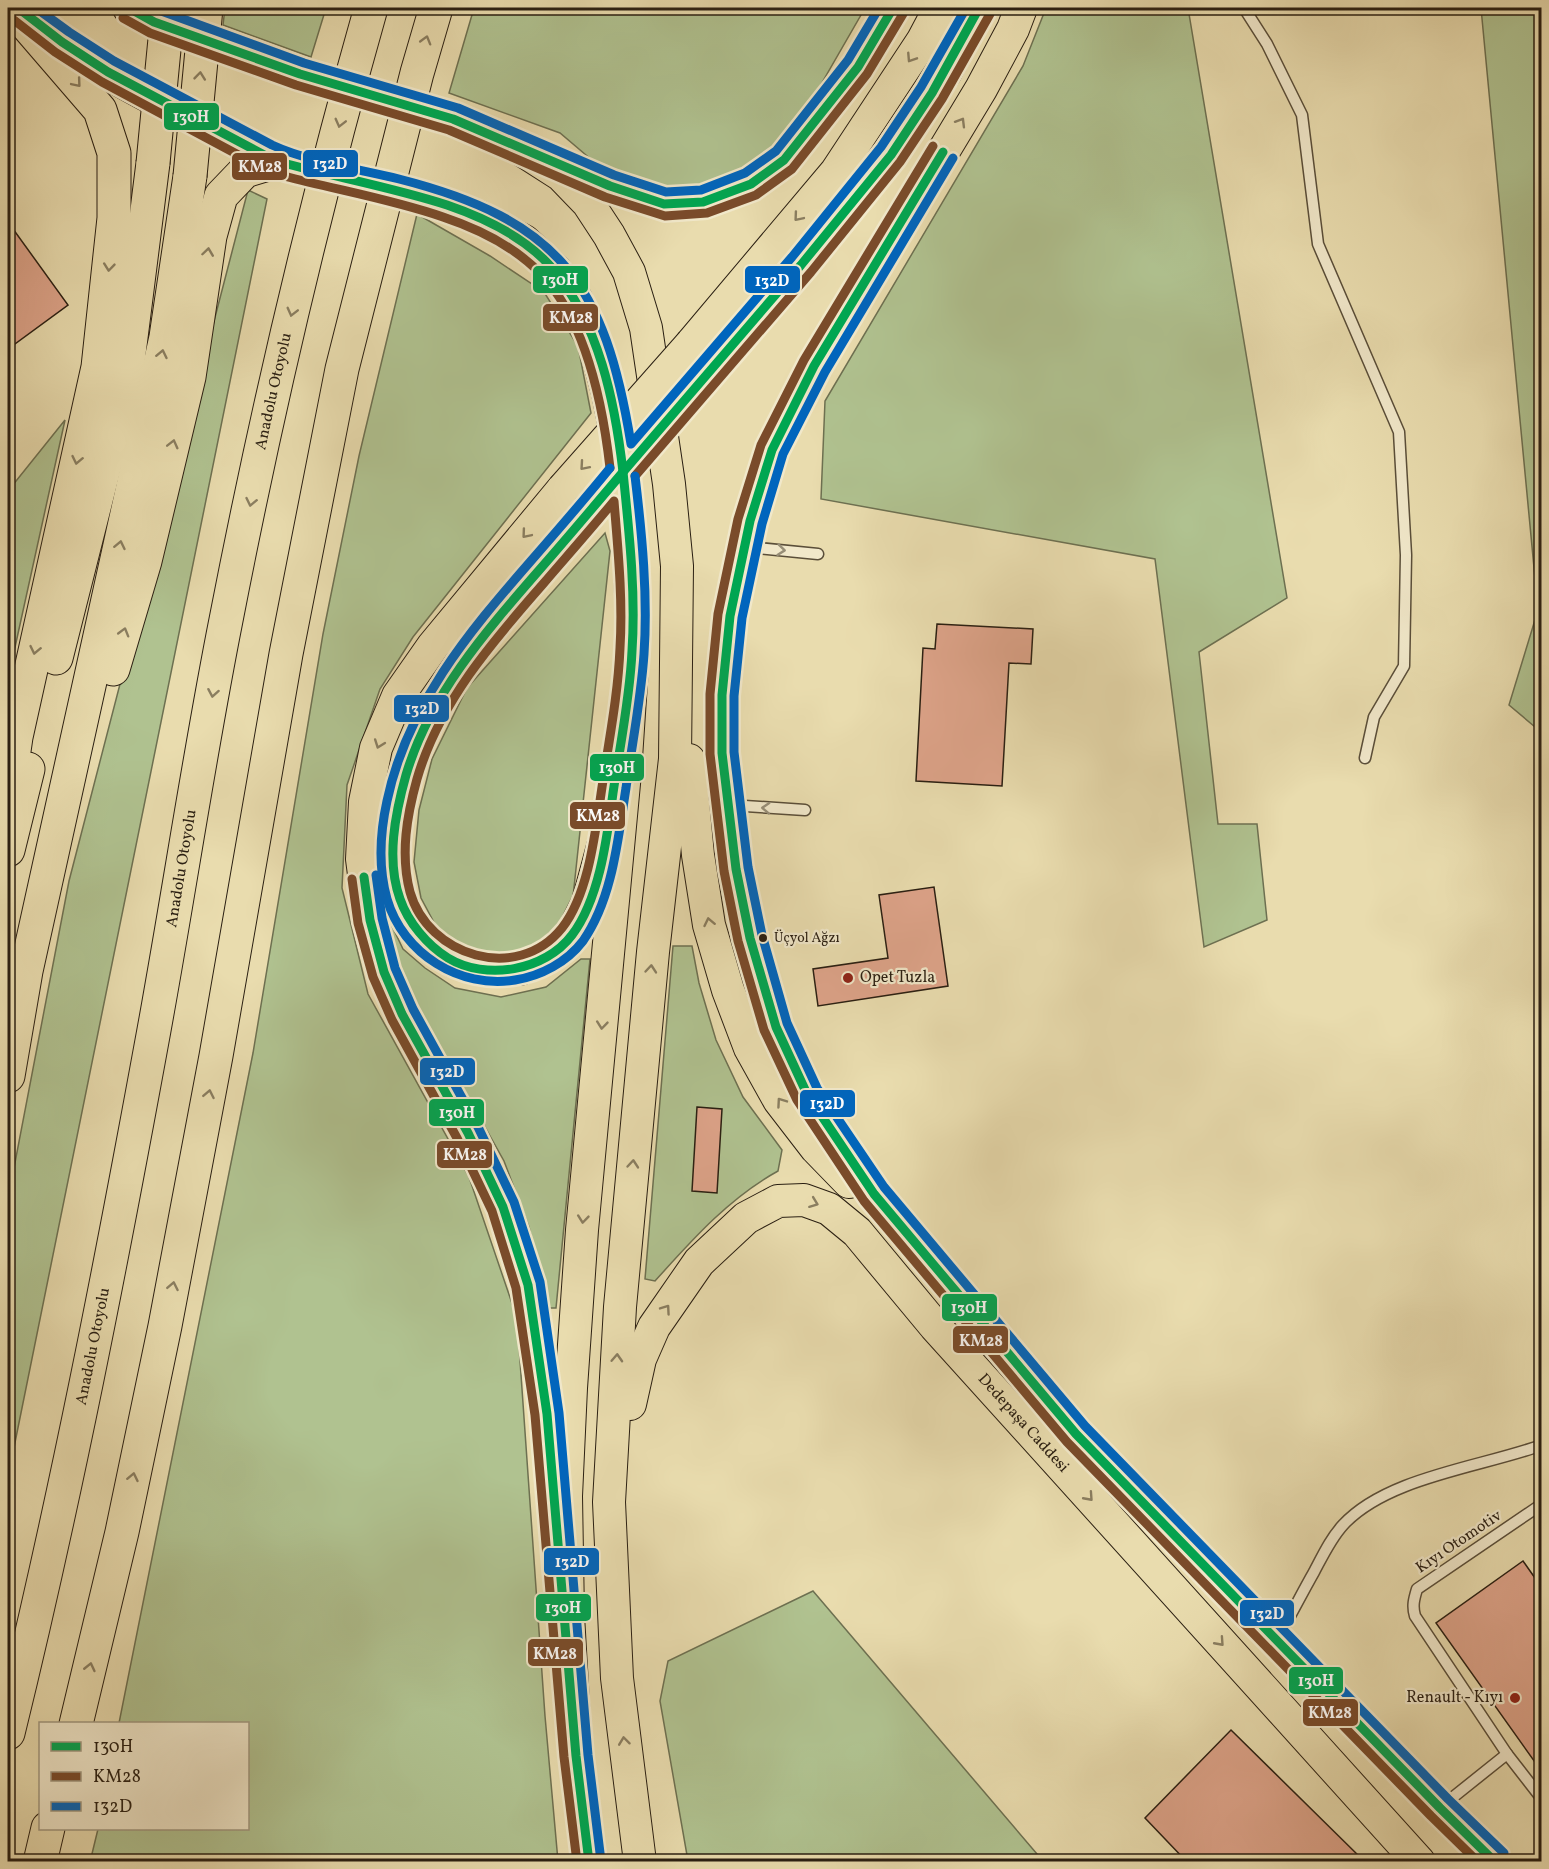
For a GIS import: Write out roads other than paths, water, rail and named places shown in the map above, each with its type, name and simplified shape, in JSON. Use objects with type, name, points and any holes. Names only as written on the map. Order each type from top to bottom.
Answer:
[{"type":"highway","points":[[8,792],[16,737],[98,367],[114,218],[114,153],[100,110],[12,8]]},
{"type":"highway","points":[[8,850],[125,385],[153,163],[168,8]]},
{"type":"highway","points":[[8,1076],[26,971],[166,336],[190,176],[206,8]]},
{"type":"highway","name":"Anadolu Otoyolu","points":[[8,1733],[106,1285],[154,1032],[225,621],[284,344],[371,8]]},
{"type":"highway","points":[[76,1722],[122,1532],[165,1326],[216,1056],[285,654],[342,369],[417,73],[436,8]]},
{"type":"highway","points":[[26,971],[145,561],[189,377],[210,236],[221,196],[245,171],[278,161]]},
{"type":"highway","points":[[40,1862],[48,1830]]},
{"type":"main road","points":[[18,8],[50,35],[118,79],[278,161]]},
{"type":"main road","points":[[129,8],[154,22],[300,74]]},
{"type":"main road","points":[[453,119],[610,186],[664,204],[703,202],[751,184],[784,160],[858,67],[893,8]]},
{"type":"main road","points":[[589,1862],[576,1756],[547,1414],[528,1285],[503,1207],[468,1133],[402,1014],[384,972],[370,920],[362,859],[365,802],[376,748],[398,696],[433,646],[563,489],[692,343],[836,172],[923,40],[940,8]]},
{"type":"main road","points":[[633,653],[611,808],[600,861],[588,902],[571,936],[545,958],[520,969],[483,969],[454,961],[424,940],[402,911],[393,873],[393,863],[394,831],[404,777],[428,721],[456,670],[881,168],[945,73],[979,8]]},
{"type":"main road","name":"Dedepaşa Caddesi","points":[[1021,8],[1013,29],[981,89],[814,366],[772,450],[750,521],[730,616],[722,695],[722,753],[736,869],[750,938],[776,1027],[807,1094],[874,1194],[1076,1434],[1440,1808],[1496,1862]]},
{"type":"main road","points":[[508,141],[561,175],[588,203],[609,235],[628,272],[646,328],[669,484],[698,855],[709,925],[728,990],[750,1048],[779,1100],[816,1148],[963,1299]]},
{"type":"main road","points":[[432,202],[479,217],[524,241],[555,270],[576,299],[595,344],[608,393],[620,452],[629,534],[633,653],[617,865],[582,1230],[571,1388],[567,1532],[568,1615],[576,1756]]},
{"type":"main road","points":[[640,1862],[617,1678],[609,1502],[620,1307],[653,952],[675,759],[677,566]]},
{"type":"main road","name":"Dedepaşa Caddesi","points":[[612,1569],[631,1398],[640,1359],[654,1327],[699,1262],[746,1218],[778,1200],[804,1200],[829,1209],[857,1232],[935,1326],[1419,1862]]},
{"type":"main road","points":[[629,1786],[646,1862]]},
{"type":"lane","points":[[1244,8],[1267,44],[1302,115],[1318,244],[1398,432],[1406,555],[1404,666],[1374,717],[1365,758]]},
{"type":"lane","points":[[744,546],[818,554]]},
{"type":"lane","points":[[728,805],[805,810]]},
{"type":"lane","points":[[1277,1641],[1330,1541],[1344,1524],[1366,1506],[1398,1489],[1542,1445]]},
{"type":"lane","name":"Kıyı Otomotiv","points":[[1542,1504],[1417,1589],[1413,1609],[1415,1616],[1507,1754],[1542,1799]]},
{"type":"lane","points":[[1440,1808],[1507,1754]]},
{"type":"tunnel","points":[[300,74],[453,119]]},
{"type":"tunnel","points":[[278,161],[432,202]]},
{"type":"place","name":"Üçyol Ağzı","points":[[763,938]]},
{"type":"place","name":"Opet Tuzla","points":[[848,978]]},
{"type":"place","name":"Renault - Kıyı","points":[[1515,1698]]}]
